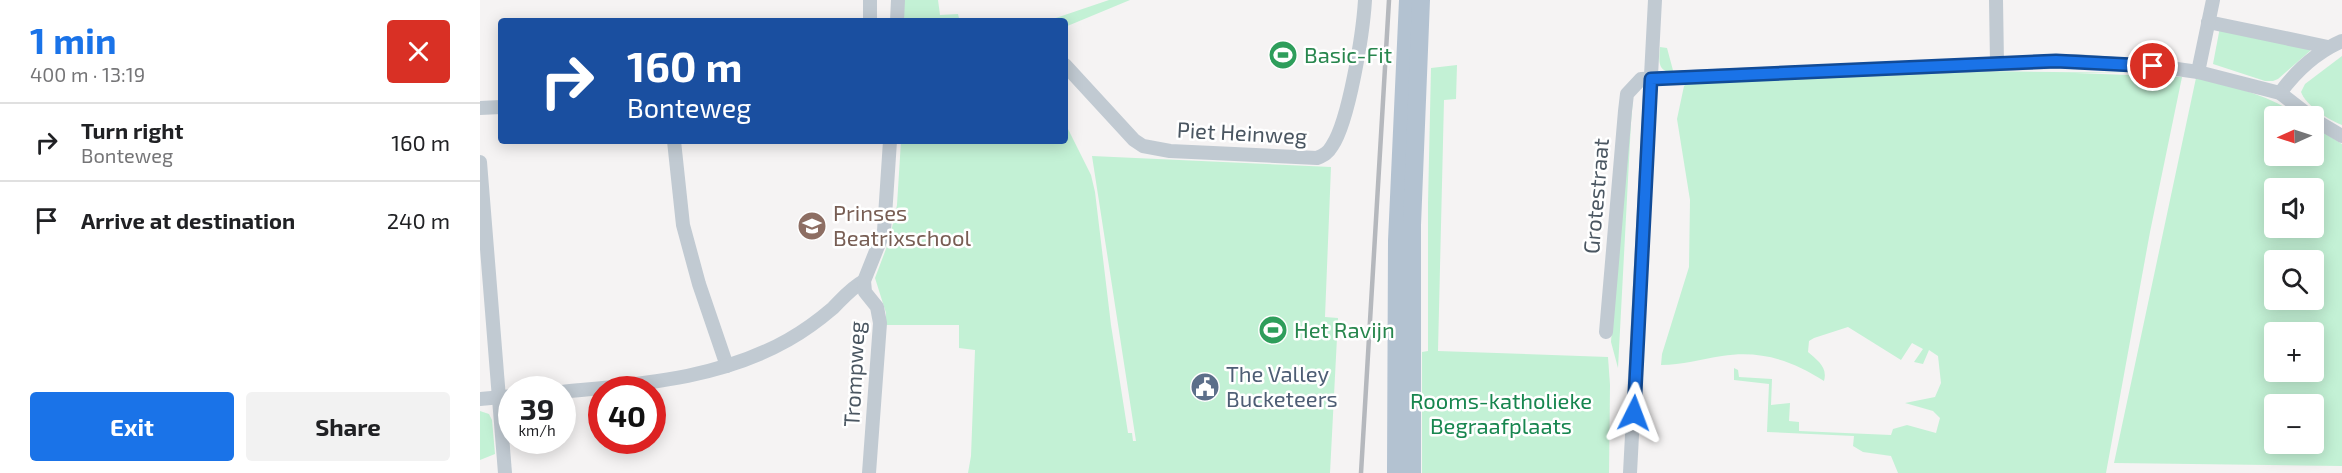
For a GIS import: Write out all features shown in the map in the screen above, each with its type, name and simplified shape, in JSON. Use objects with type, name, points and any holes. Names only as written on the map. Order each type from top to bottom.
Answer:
[{"type":"main road","points":[[1396,473],[1397,241],[1408,0]]},
{"type":"main road","points":[[1412,473],[1412,225],[1421,0]]},
{"type":"street","points":[[870,0],[870,18]]},
{"type":"street","points":[[897,18],[898,0]]},
{"type":"street","name":"Piet Heinweg","points":[[1068,68],[1134,140],[1143,146],[1170,151],[1317,158],[1327,153],[1343,121],[1352,82],[1365,0]]},
{"type":"street","name":"Grotestraat","points":[[1630,473],[1655,0]]},
{"type":"street","points":[[1996,0],[1997,63]]},
{"type":"street","points":[[2198,72],[2213,0]]},
{"type":"street","points":[[2208,22],[2328,47]]},
{"type":"street","points":[[2280,93],[2303,66],[2328,47],[2342,41]]},
{"type":"street","points":[[1651,79],[2075,61],[2198,72],[2280,93],[2297,106]]},
{"type":"street","name":"Grotestraat","points":[[1606,332],[1628,94],[1641,79],[1651,79]]},
{"type":"street","points":[[480,108],[498,107]]},
{"type":"street","points":[[2324,125],[2342,136]]},
{"type":"street","points":[[674,144],[683,225],[699,284],[727,366]]},
{"type":"street","points":[[576,391],[644,384],[727,366],[789,340],[814,323],[851,289],[864,281],[884,231],[890,144]]},
{"type":"street","points":[[480,162],[503,376]]},
{"type":"street","name":"Trompweg","points":[[864,281],[865,292],[877,307],[880,323],[869,473]]},
{"type":"street","points":[[480,399],[498,398]]},
{"type":"street","points":[[505,454],[505,473]]},
{"type":"green space","points":[[904,0],[938,0],[940,15],[958,14],[959,18],[903,18]]},
{"type":"green space","points":[[1109,0],[1130,0],[1068,26],[1068,18],[1056,18]]},
{"type":"green space","points":[[2220,27],[2310,48],[2310,51],[2278,79],[2265,81],[2213,64]]},
{"type":"green space","points":[[1660,47],[1667,48],[1674,74],[1664,70],[1660,65]]},
{"type":"green space","points":[[2342,56],[2342,125],[2324,115],[2324,106],[2312,106],[2308,102],[2301,92],[2305,84]]},
{"type":"green space","name":"Rooms-katholieke Begraafplaats","points":[[1457,65],[1456,99],[1444,100],[1438,351],[1608,357],[1609,473],[1422,473],[1422,352],[1428,351],[1431,68]]},
{"type":"green space","points":[[1978,71],[2138,73],[2075,73],[2182,77],[2150,232],[2106,473],[1898,473],[1891,456],[1863,452],[1853,446],[1854,436],[1767,432],[1769,384],[1734,380],[1734,368],[1738,370],[1739,377],[1772,379],[1771,405],[1790,403],[1789,421],[1799,422],[1799,431],[1891,435],[1893,429],[1907,425],[1936,433],[1940,418],[1933,411],[1905,403],[1935,397],[1941,383],[1938,356],[1929,350],[1923,364],[1914,362],[1923,349],[1912,343],[1901,360],[1848,327],[1809,341],[1808,352],[1823,368],[1824,381],[1788,362],[1749,354],[1661,365],[1662,354],[1689,267],[1690,200],[1677,119],[1686,84]]},
{"type":"green space","points":[[2196,78],[2237,88],[2282,106],[2264,106],[2264,166],[2324,166],[2324,133],[2342,144],[2342,466],[2114,463]]},
{"type":"green space","points":[[1633,99],[1618,368],[1611,342],[1629,100]]},
{"type":"green space","points":[[1068,129],[1091,175],[1095,192],[1111,325],[1128,433],[1132,433],[1133,441],[1136,441],[1092,156],[1331,167],[1325,317],[1338,318],[1330,473],[968,473],[971,456],[975,350],[959,348],[959,325],[886,325],[886,313],[875,278],[889,241],[897,205],[901,144],[1068,144]]},
{"type":"green space","points":[[480,411],[489,414],[492,420],[495,454],[480,460]]},
{"type":"railway","points":[[1361,473],[1389,0]]},
{"type":"place","name":"Basic-Fit","points":[[1283,55]]},
{"type":"place","name":"Prinses Beatrixschool","points":[[812,226]]},
{"type":"place","name":"Het Ravijn","points":[[1273,330]]},
{"type":"place","name":"The Valley Bucketeers","points":[[1205,387]]},
{"type":"route","points":[[1634,413],[1651,79],[2056,61],[2153,66]]}]
